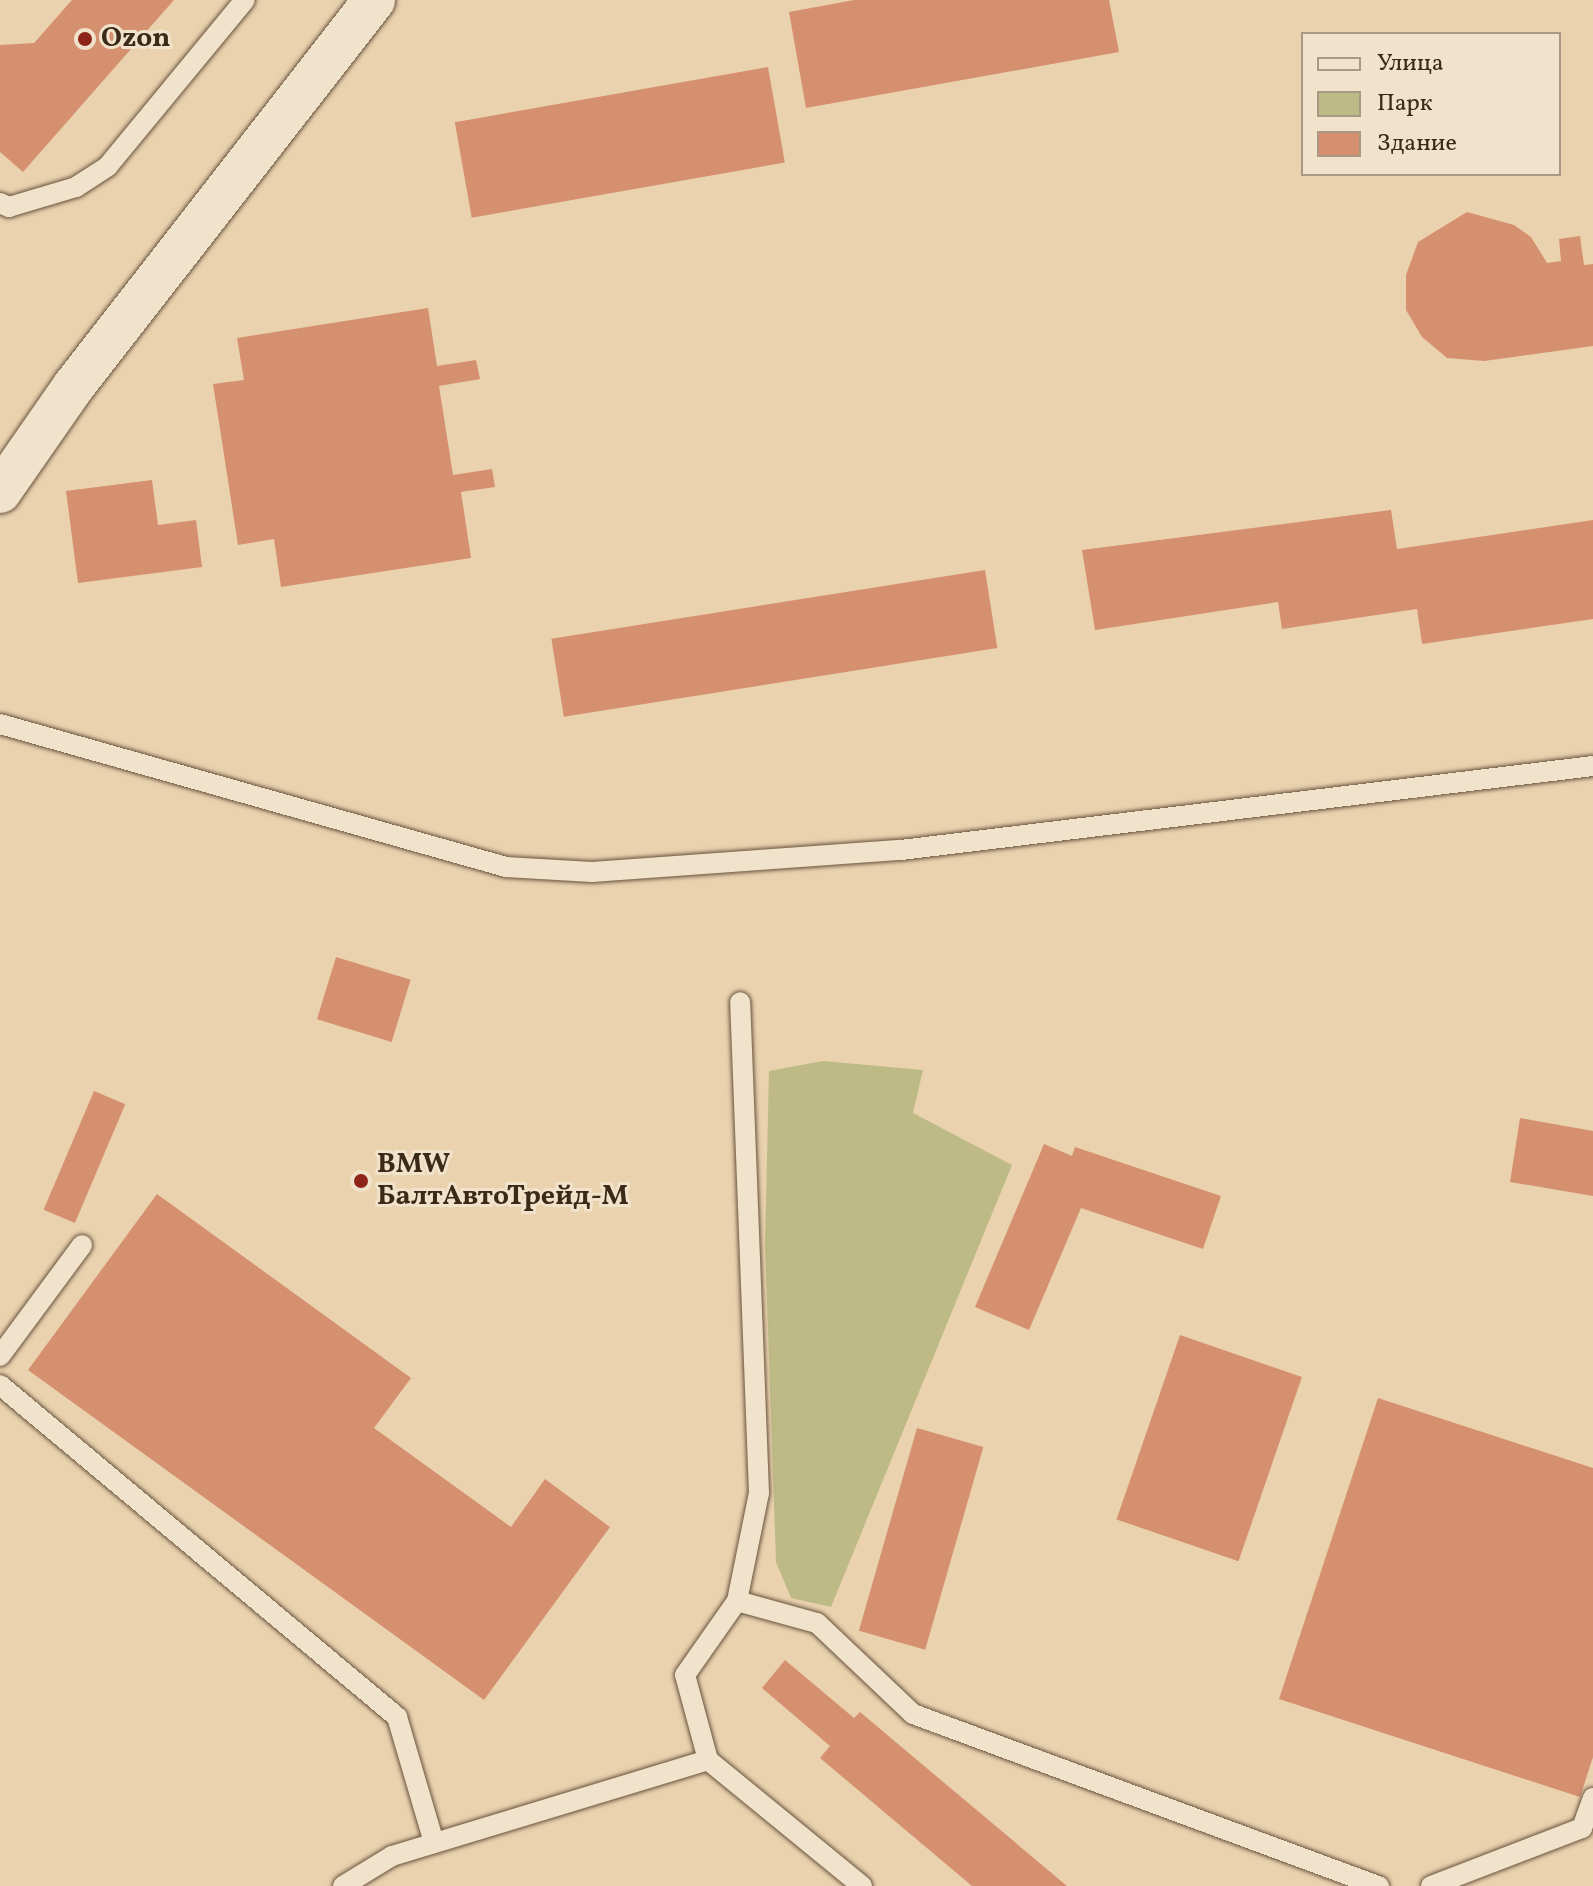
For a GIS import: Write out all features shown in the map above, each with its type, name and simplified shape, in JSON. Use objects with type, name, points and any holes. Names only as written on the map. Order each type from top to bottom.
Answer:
[{"type":"street","points":[[0,492],[73,387],[364,4]]},
{"type":"lane","points":[[0,203],[9,207],[76,187],[108,166],[245,0]]},
{"type":"lane","points":[[0,724],[506,867],[592,872],[901,850],[1593,766]]},
{"type":"lane","points":[[740,1002],[759,1493],[737,1601],[685,1675],[708,1760],[862,1886]]},
{"type":"lane","points":[[0,1356],[82,1245]]},
{"type":"lane","points":[[0,1385],[397,1717],[434,1843]]},
{"type":"lane","points":[[737,1601],[817,1623],[913,1714],[1379,1886]]},
{"type":"lane","points":[[343,1886],[392,1856],[708,1760]]},
{"type":"lane","points":[[1431,1886],[1582,1828],[1593,1798]]},
{"type":"green space","points":[[823,1061],[923,1070],[913,1113],[1012,1165],[831,1607],[791,1598],[776,1562],[765,1244],[769,1071]]},
{"type":"building","points":[[72,0],[174,0],[23,172],[0,152],[0,45],[34,43]]},
{"type":"building","points":[[854,0],[1109,0],[1119,52],[806,108],[789,12]]},
{"type":"building","points":[[768,67],[785,163],[472,218],[455,122]]},
{"type":"building","points":[[1467,212],[1514,225],[1531,237],[1547,263],[1561,261],[1559,239],[1580,236],[1584,265],[1593,264],[1593,346],[1484,361],[1447,358],[1422,337],[1406,310],[1406,275],[1418,242]]},
{"type":"building","points":[[428,308],[437,366],[476,360],[480,379],[439,386],[453,475],[492,469],[495,487],[461,492],[471,558],[281,587],[274,539],[238,545],[213,384],[244,380],[237,338]]},
{"type":"building","points":[[152,480],[158,525],[196,520],[202,567],[78,583],[66,491]]},
{"type":"building","points":[[1391,510],[1397,549],[1593,520],[1593,619],[1422,644],[1417,609],[1282,629],[1278,602],[1095,630],[1082,550]]},
{"type":"building","points":[[985,570],[997,648],[564,717],[551,639]]},
{"type":"building","points":[[336,957],[411,980],[392,1042],[317,1019]]},
{"type":"building","points":[[94,1091],[125,1104],[75,1223],[44,1210]]},
{"type":"building","points":[[1520,1118],[1593,1131],[1593,1196],[1510,1182]]},
{"type":"building","points":[[1044,1144],[1072,1156],[1075,1147],[1221,1196],[1203,1249],[1081,1208],[1029,1330],[975,1307]]},
{"type":"building","points":[[157,1194],[411,1378],[374,1428],[511,1527],[545,1479],[610,1527],[484,1700],[28,1370]]},
{"type":"building","points":[[1180,1335],[1302,1377],[1238,1561],[1117,1519]]},
{"type":"building","points":[[1378,1398],[1593,1468],[1593,1757],[1580,1797],[1279,1699]]},
{"type":"building","points":[[917,1428],[983,1447],[925,1650],[859,1631]]},
{"type":"building","points":[[785,1660],[854,1718],[860,1712],[1067,1886],[972,1886],[820,1758],[830,1746],[762,1688]]},
{"type":"place","name":"Ozon","points":[[85,39]]},
{"type":"place","name":"BMW БалтАвтоТрейд-М","points":[[361,1181]]}]
